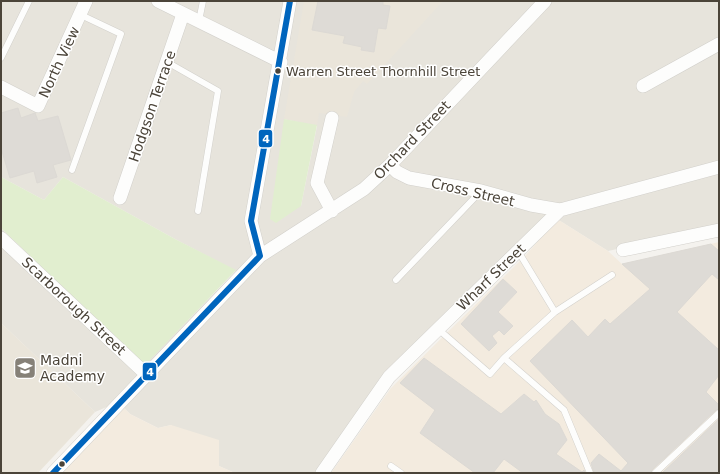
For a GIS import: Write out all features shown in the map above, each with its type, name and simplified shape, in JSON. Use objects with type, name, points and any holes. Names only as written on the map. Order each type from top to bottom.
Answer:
[{"type":"street","name":"North View","points":[[1,87],[38,106],[81,15],[86,1]]},
{"type":"street","points":[[158,1],[280,62]]},
{"type":"street","points":[[260,256],[251,221],[290,1]]},
{"type":"street","name":"Orchard Street","points":[[53,473],[260,256],[364,189],[390,165],[545,1]]},
{"type":"street","name":"Hodgson Terrace","points":[[120,198],[184,14]]},
{"type":"street","points":[[643,86],[719,44]]},
{"type":"street","points":[[332,118],[317,183],[332,211]]},
{"type":"street","name":"Cross Street","points":[[390,165],[398,172],[409,178],[481,191],[531,205],[560,210]]},
{"type":"street","name":"Wharf Street","points":[[322,473],[389,377],[560,210],[719,167]]},
{"type":"street","points":[[622,250],[719,230]]},
{"type":"street","name":"Scarborough Street","points":[[1,238],[147,375]]},
{"type":"lane","points":[[1,58],[29,1]]},
{"type":"lane","points":[[199,21],[203,1]]},
{"type":"lane","points":[[72,170],[121,34],[81,15]]},
{"type":"lane","points":[[167,62],[218,91],[198,211]]},
{"type":"lane","points":[[396,280],[481,191]]},
{"type":"lane","points":[[518,250],[555,312]]},
{"type":"lane","points":[[438,329],[490,374],[504,358],[555,312],[612,275]]},
{"type":"lane","points":[[504,358],[564,410],[590,473]]},
{"type":"lane","points":[[655,473],[719,413]]},
{"type":"lane","points":[[391,466],[401,473]]},
{"type":"shaded area","points":[[1,1],[719,1],[719,227],[608,251],[557,219],[439,323],[319,473],[235,473],[219,466],[171,425],[158,428],[130,414],[118,402],[95,412],[1,323],[1,228],[143,366],[236,271],[63,177],[44,200],[1,177]],"holes":[[[284,119],[317,126],[301,206]]]},
{"type":"shaded area","points":[[304,1],[442,2],[367,84],[363,81],[354,92],[347,117],[319,113],[317,125],[284,119]]},
{"type":"shaded area","points":[[557,219],[608,251],[622,264],[719,242],[719,473],[331,473],[391,388],[526,255]]},
{"type":"shaded area","name":"Madni Academy","points":[[1,323],[95,412],[38,473],[1,473]]},
{"type":"shaded area","points":[[122,406],[130,414],[158,428],[171,425],[219,440],[219,466],[235,473],[55,473]]},
{"type":"green space","points":[[284,119],[317,125],[301,206],[276,223],[270,219]]},
{"type":"green space","points":[[1,177],[44,200],[63,177],[175,239],[236,270],[144,366],[1,228]]},
{"type":"building","points":[[318,1],[383,1],[383,5],[390,6],[386,29],[378,28],[374,52],[361,50],[362,47],[343,43],[345,36],[312,30]]},
{"type":"building","points":[[18,108],[21,118],[35,113],[38,121],[58,116],[71,160],[53,165],[57,177],[37,183],[34,171],[10,178],[1,148],[1,113]]},
{"type":"building","points":[[711,244],[719,251],[719,280],[712,274],[677,312],[719,350],[719,375],[706,392],[719,405],[719,409],[716,410],[652,470],[651,473],[594,473],[591,463],[599,454],[621,471],[628,463],[530,361],[572,320],[588,337],[605,319],[610,324],[650,289],[622,264]]},
{"type":"building","points":[[503,279],[517,292],[498,312],[513,326],[504,335],[499,330],[492,336],[497,343],[489,351],[461,324]]},
{"type":"building","points":[[424,358],[501,414],[524,394],[534,402],[536,400],[545,414],[559,424],[567,440],[556,454],[582,472],[584,470],[585,473],[523,473],[504,459],[493,473],[475,473],[420,433],[435,410],[400,383]]},
{"type":"building","points":[[719,419],[719,473],[662,473]]},
{"type":"transit line","name":"4","points":[[53,473],[260,256],[251,221],[290,1]]},
{"type":"place","name":"Warren Street Thornhill Street","points":[[278,71]]},
{"type":"place","name":"Madni Academy","points":[[25,368]]}]
